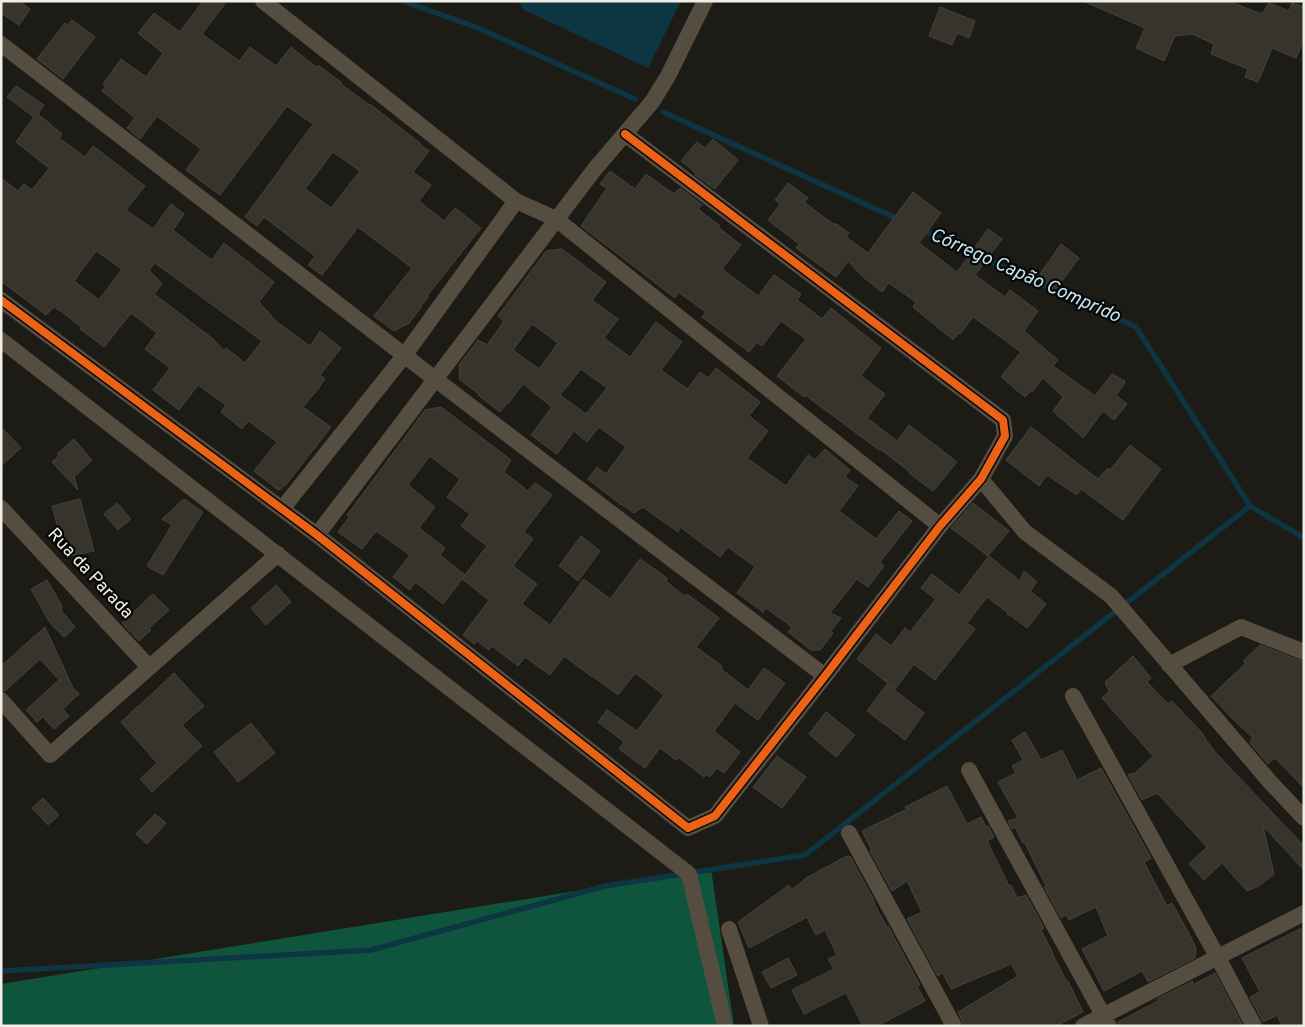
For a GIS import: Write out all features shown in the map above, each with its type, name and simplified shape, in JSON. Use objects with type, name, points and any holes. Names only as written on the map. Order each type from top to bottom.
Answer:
[{"type":"street","points":[[263,1],[516,200],[556,220],[940,526]]},
{"type":"street","points":[[317,535],[594,170],[652,102],[668,76],[705,1]]},
{"type":"street","points":[[1,44],[404,356],[825,676]]},
{"type":"street","points":[[1,300],[317,535],[688,828],[715,816],[940,526],[980,479],[1005,436],[1004,420],[625,134]]},
{"type":"street","points":[[282,510],[404,356],[516,200]]},
{"type":"street","points":[[1,340],[689,874],[725,1026]]},
{"type":"street","points":[[980,479],[1025,532],[1110,596],[1271,783],[1304,818]]},
{"type":"street","name":"Rua da Parada","points":[[1,508],[149,667]]},
{"type":"street","points":[[1,700],[50,755],[278,554]]},
{"type":"street","points":[[1169,665],[1241,626],[1304,652]]},
{"type":"street","points":[[1073,696],[1254,1026]]},
{"type":"street","points":[[969,770],[1106,1021]]},
{"type":"street","points":[[849,833],[954,1026]]},
{"type":"street","points":[[1083,1026],[1106,1021],[1217,956],[1304,913]]},
{"type":"street","points":[[729,929],[761,1026]]},
{"type":"green space","points":[[711,869],[734,1026],[1,1026],[1,984]]},
{"type":"water","points":[[518,1],[681,1],[648,68],[524,10]]},
{"type":"building","points":[[5,1],[19,1],[30,9],[19,25],[1,13],[1,6]]},
{"type":"building","points":[[203,1],[227,1],[202,34],[239,61],[250,47],[276,66],[291,47],[316,67],[318,65],[370,104],[429,151],[413,172],[431,185],[419,201],[444,221],[455,208],[481,228],[427,296],[409,323],[394,331],[374,316],[412,268],[358,227],[322,275],[308,265],[315,256],[264,217],[257,226],[245,217],[313,124],[287,106],[220,195],[186,170],[201,149],[157,116],[140,139],[127,128],[135,118],[102,91],[106,86],[103,84],[121,59],[146,77],[163,53],[138,33],[154,13],[180,32]],"holes":[[[333,152],[360,171],[331,208],[305,189]]]},
{"type":"building","points":[[1083,1],[1228,1],[1262,14],[1269,3],[1289,11],[1292,3],[1304,7],[1304,40],[1296,58],[1272,48],[1258,82],[1245,77],[1248,69],[1211,54],[1214,44],[1192,34],[1175,36],[1164,61],[1136,48],[1145,28]]},
{"type":"building","points":[[940,7],[975,21],[969,38],[957,33],[952,45],[929,36]]},
{"type":"building","points":[[72,20],[95,37],[63,79],[37,59],[65,23],[68,25]]},
{"type":"building","points":[[16,86],[44,105],[38,114],[62,134],[59,138],[85,157],[93,146],[145,186],[126,210],[153,229],[171,204],[184,214],[173,230],[188,242],[212,260],[224,243],[274,282],[259,302],[277,322],[310,346],[320,331],[341,348],[320,375],[325,379],[303,407],[331,427],[280,490],[254,471],[277,442],[248,421],[242,429],[221,412],[226,405],[198,385],[179,410],[153,390],[170,368],[145,349],[157,333],[131,313],[104,347],[80,329],[82,328],[60,310],[54,307],[46,315],[1,281],[1,178],[18,191],[24,184],[32,190],[49,168],[16,142],[34,117],[7,97]],"holes":[[[96,251],[122,269],[99,300],[74,281]],[[155,263],[262,341],[245,363],[226,348],[224,351],[212,338],[154,294],[162,284],[149,270]]]},
{"type":"building","points":[[713,139],[738,160],[715,189],[695,175],[681,161],[697,142],[705,148]]},
{"type":"building","points":[[610,171],[635,189],[646,174],[674,194],[680,188],[702,205],[698,209],[741,245],[722,269],[758,296],[774,275],[801,294],[797,300],[822,319],[831,308],[881,348],[861,376],[885,394],[867,418],[897,441],[909,425],[957,462],[933,491],[880,449],[805,395],[804,397],[777,376],[806,339],[781,321],[762,346],[757,342],[749,352],[702,317],[706,312],[678,292],[675,298],[581,226],[607,188],[600,184]]},
{"type":"building","points":[[788,183],[808,198],[804,202],[849,233],[846,237],[868,253],[913,192],[941,213],[919,243],[957,272],[988,229],[1002,239],[975,275],[1005,297],[1010,290],[1038,311],[1024,331],[1058,360],[1053,366],[1095,396],[1112,374],[1125,381],[1116,395],[1127,404],[1114,420],[1103,411],[1083,438],[1053,411],[1063,397],[1043,378],[1032,392],[1025,397],[1001,377],[1021,352],[973,317],[953,340],[913,307],[916,302],[889,283],[882,292],[862,276],[848,261],[836,277],[796,248],[799,244],[768,220],[780,204],[775,200]]},
{"type":"building","points":[[1061,244],[1079,258],[1055,290],[1038,277]]},
{"type":"building","points":[[562,249],[606,282],[592,300],[618,319],[604,338],[630,357],[656,322],[682,342],[661,370],[687,389],[700,372],[708,378],[716,368],[760,402],[749,416],[768,431],[747,458],[786,486],[808,455],[815,460],[825,449],[850,470],[845,477],[858,486],[839,511],[876,539],[899,511],[912,521],[880,562],[884,566],[868,587],[857,579],[830,613],[841,618],[831,631],[833,633],[820,650],[811,650],[788,632],[792,627],[766,608],[763,612],[737,593],[755,567],[728,547],[720,557],[680,527],[678,532],[643,507],[634,513],[588,479],[597,467],[606,474],[626,447],[599,427],[587,442],[574,431],[557,454],[531,435],[552,407],[523,384],[500,412],[460,380],[459,365],[478,340],[487,345],[504,321],[498,316],[546,251]],"holes":[[[532,324],[558,343],[539,369],[513,350]],[[581,369],[607,388],[586,414],[560,395]]]},
{"type":"building","points":[[441,407],[511,460],[504,472],[528,491],[535,483],[552,495],[524,532],[533,539],[513,566],[537,584],[522,604],[550,625],[584,579],[610,599],[640,559],[667,578],[666,581],[684,596],[687,594],[719,618],[696,647],[722,666],[721,669],[748,690],[764,668],[785,683],[758,720],[735,703],[714,731],[740,752],[724,773],[717,768],[710,777],[706,774],[704,777],[678,757],[676,760],[660,748],[645,768],[619,749],[624,742],[598,722],[607,710],[637,731],[664,695],[635,673],[618,695],[564,656],[550,675],[525,657],[518,666],[492,646],[489,650],[477,641],[474,644],[463,635],[489,600],[462,579],[487,546],[461,526],[470,514],[447,497],[460,479],[430,456],[408,485],[435,507],[419,528],[445,548],[440,555],[465,575],[443,604],[415,582],[410,590],[393,577],[410,555],[376,531],[362,549],[338,532],[349,517],[347,515],[425,410]]},
{"type":"building","points":[[1,427],[21,448],[1,466]]},
{"type":"building","points":[[1031,427],[1098,479],[1108,468],[1110,470],[1130,445],[1161,469],[1123,520],[1081,489],[1077,495],[1047,475],[1039,486],[1006,460]]},
{"type":"building","points":[[74,439],[92,460],[74,477],[78,490],[52,462],[59,456],[57,454]]},
{"type":"building","points":[[80,499],[94,551],[66,557],[52,506]]},
{"type":"building","points":[[184,499],[203,512],[163,575],[147,566],[172,525],[162,519]]},
{"type":"building","points":[[117,503],[131,519],[118,530],[104,514]]},
{"type":"building","points":[[973,503],[1009,531],[988,556],[951,528]]},
{"type":"building","points":[[581,536],[600,551],[578,581],[559,566]]},
{"type":"building","points":[[989,556],[1020,581],[1024,571],[1037,582],[1030,591],[1046,604],[1027,628],[987,597],[967,623],[975,629],[935,680],[914,664],[895,689],[857,659],[876,634],[891,646],[905,628],[910,632],[936,599],[921,588],[932,574],[959,595]]},
{"type":"building","points":[[47,580],[62,606],[61,610],[75,627],[64,637],[50,623],[31,589]]},
{"type":"building","points":[[276,585],[291,602],[266,625],[251,608]]},
{"type":"building","points":[[153,594],[169,610],[149,628],[151,630],[139,641],[122,623]]},
{"type":"building","points":[[45,627],[73,688],[79,694],[63,709],[69,716],[54,729],[43,717],[37,722],[26,710],[59,680],[40,659],[5,691],[1,690],[1,666]]},
{"type":"building","points":[[1260,645],[1304,662],[1304,788],[1275,758],[1268,764],[1250,743],[1253,738],[1211,696],[1246,663],[1243,661]]},
{"type":"building","points":[[1133,656],[1151,678],[1147,682],[1168,704],[1172,701],[1203,734],[1216,753],[1304,846],[1304,870],[1263,826],[1274,874],[1259,886],[1247,891],[1222,863],[1204,880],[1189,864],[1207,847],[1157,793],[1142,800],[1128,775],[1135,773],[1153,756],[1102,698],[1109,692],[1105,682]]},
{"type":"building","points":[[174,673],[204,706],[182,725],[202,746],[152,792],[140,779],[157,763],[121,722]]},
{"type":"building","points":[[887,684],[924,713],[905,740],[867,711]]},
{"type":"building","points":[[826,712],[855,735],[836,757],[809,734]]},
{"type":"building","points":[[251,723],[275,753],[238,782],[214,752]]},
{"type":"building","points":[[1025,732],[1041,760],[1062,750],[1077,780],[1101,768],[1151,858],[1144,862],[1167,906],[1172,903],[1196,948],[1195,958],[1148,982],[1142,971],[1104,991],[1082,949],[1108,936],[1096,907],[1069,920],[1066,915],[1061,918],[1044,887],[1046,886],[1025,843],[1023,843],[1015,827],[1012,829],[1008,821],[1018,818],[998,782],[1016,773],[1012,766],[1023,760],[1012,740]]},
{"type":"building","points":[[777,756],[806,777],[782,808],[753,787]]},
{"type":"building","points":[[947,786],[967,824],[981,817],[986,827],[988,826],[994,837],[987,841],[1009,886],[1011,885],[1017,898],[1026,895],[1044,928],[1041,930],[1052,953],[1083,1012],[1056,1026],[964,1026],[958,1012],[1018,976],[1011,964],[951,989],[943,973],[938,976],[907,919],[922,912],[907,881],[892,891],[870,851],[872,851],[862,831],[907,809],[905,807]]},
{"type":"building","points":[[43,798],[59,815],[48,825],[32,808]]},
{"type":"building","points":[[155,814],[166,823],[147,844],[136,834]]},
{"type":"building","points":[[850,856],[920,985],[917,986],[925,1001],[877,1026],[863,1026],[846,993],[804,1014],[792,990],[834,969],[828,959],[837,955],[825,930],[816,935],[807,917],[749,948],[738,922],[789,885],[792,890],[806,878]]},
{"type":"building","points":[[1304,927],[1304,1026],[1282,1026],[1277,1015],[1263,1022],[1250,997],[1260,992],[1242,958]]},
{"type":"building","points":[[788,958],[797,975],[771,988],[762,972]]},
{"type":"building","points":[[1215,973],[1243,1026],[1119,1026],[1118,1022],[1158,1001],[1157,999],[1193,981],[1192,985]]},
{"type":"waterway","name":"Córrego Capão Comprido","points":[[402,1],[476,27],[635,99]]},
{"type":"waterway","name":"Córrego Capão Comprido","points":[[663,112],[900,220]]},
{"type":"waterway","name":"Córrego Capão Comprido","points":[[922,230],[1136,327],[1250,506],[1304,538]]},
{"type":"waterway","points":[[1,971],[371,950],[605,886],[805,855],[1250,506]]},
{"type":"cycle path","points":[[1,300],[317,535],[688,828],[715,816],[940,526],[981,479],[1005,436],[1003,420],[625,134]]}]
